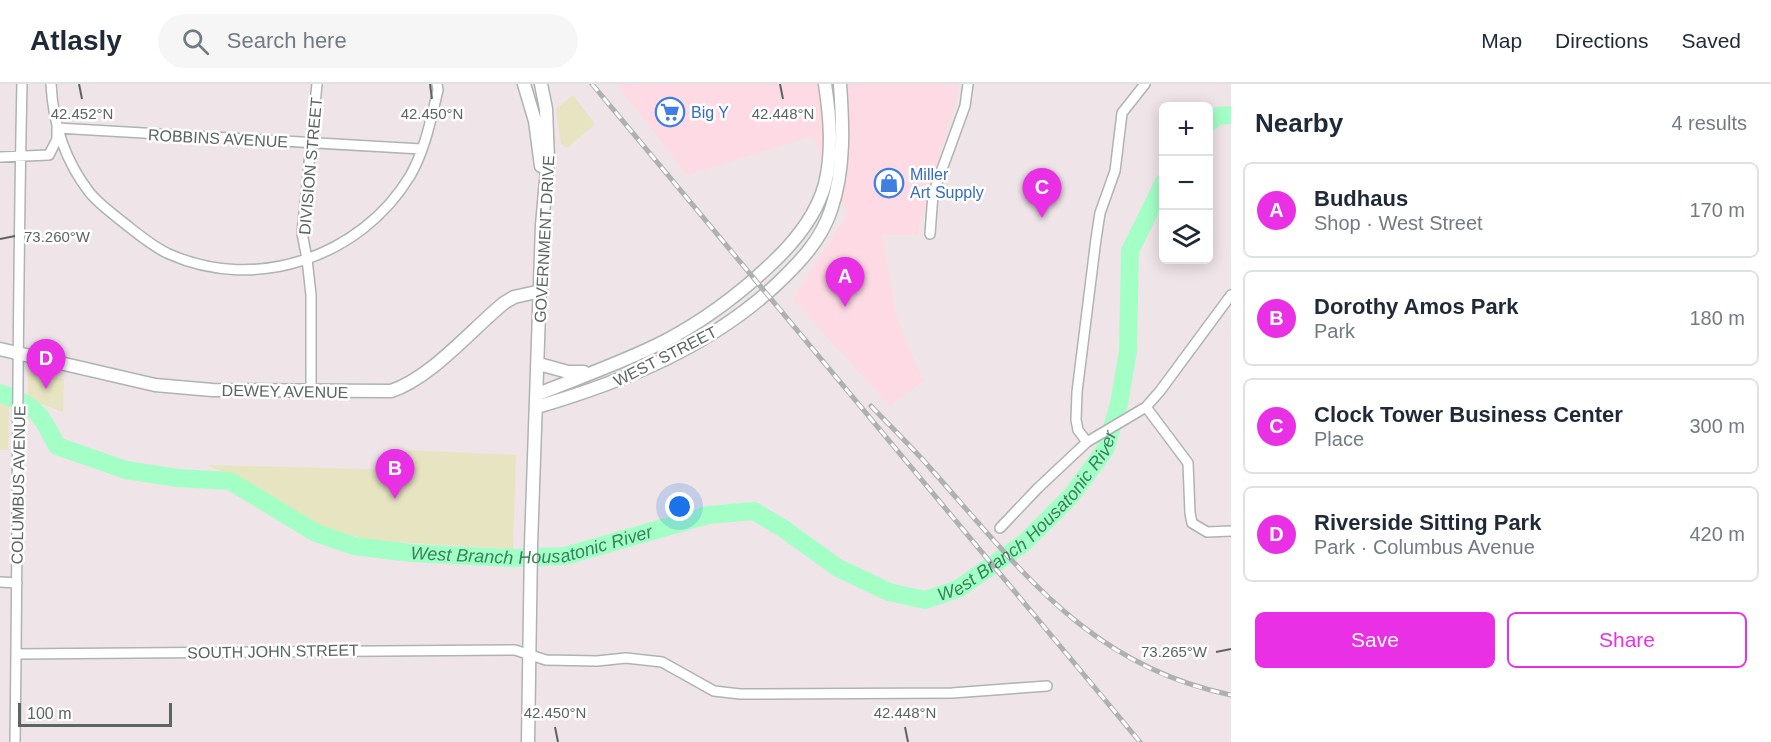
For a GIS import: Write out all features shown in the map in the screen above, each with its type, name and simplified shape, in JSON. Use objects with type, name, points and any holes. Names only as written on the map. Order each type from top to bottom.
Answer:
[{"type":"street","name":"COLUMBUS AVENUE","points":[[15,742],[22,84]]},
{"type":"street","points":[[0,156],[49,155],[57,140],[51,84]]},
{"type":"street","name":"DIVISION STREET","points":[[311,391],[311,295],[302,233],[317,84]]},
{"type":"street","points":[[57,128],[68,160],[91,195],[139,235],[167,254],[189,262],[222,270],[254,270],[285,266],[320,256],[355,236],[386,209],[410,176],[429,130],[438,90],[437,84]]},
{"type":"street","points":[[524,84],[538,137],[543,206]]},
{"type":"street","name":"GOVERNMENT DRIVE","points":[[537,400],[543,206],[548,143],[546,109],[541,84]]},
{"type":"street","name":"WEST STREET","points":[[537,400],[601,368],[666,340],[710,314],[745,288],[780,256],[802,231],[818,203],[824,186],[829,163],[829,111],[825,84]]},
{"type":"street","name":"WEST STREET","points":[[537,400],[623,379],[699,342],[754,304],[801,262],[824,229],[836,196],[842,152],[840,84]]},
{"type":"street","points":[[930,234],[933,194],[965,106],[968,84]]},
{"type":"street","points":[[1086,442],[1078,430],[1076,420],[1077,392],[1098,222],[1115,171],[1122,113],[1145,84]]},
{"type":"street","name":"ROBBINS AVENUE","points":[[57,128],[421,149]]},
{"type":"street","name":"DEWEY AVENUE","points":[[0,349],[155,385],[212,390],[391,391],[405,387],[504,303],[514,297],[541,291]]},
{"type":"street","points":[[1000,528],[1086,442],[1146,407],[1231,295]]},
{"type":"street","name":"WEST STREET","points":[[539,364],[568,372],[601,368]]},
{"type":"street","points":[[528,742],[531,545],[537,400]]},
{"type":"street","points":[[1146,407],[1188,463],[1192,523],[1207,532],[1231,531]]},
{"type":"street","points":[[0,582],[16,583]]},
{"type":"street","name":"SOUTH JOHN STREET","points":[[16,654],[512,650],[546,660],[597,662],[626,658],[662,662],[714,691],[740,694],[952,693],[1047,686]]},
{"type":"shaded area","points":[[617,84],[958,84],[958,92],[917,235],[882,235],[897,319],[923,381],[890,406],[793,299],[848,214],[812,136],[687,175]]},
{"type":"shaded area","points":[[573,95],[595,124],[567,148],[561,144],[556,109]]},
{"type":"shaded area","points":[[28,369],[64,379],[63,412],[28,399]]},
{"type":"shaded area","points":[[0,399],[9,401],[8,450],[0,450]]},
{"type":"shaded area","points":[[405,450],[516,455],[513,549],[379,541],[333,532],[306,521],[257,487],[207,465],[404,470]]},
{"type":"waterway","name":"West Branch Housatonic River","points":[[1213,120],[1218,116],[1231,115]]},
{"type":"waterway","name":"West Branch Housatonic River","points":[[0,393],[22,402],[36,412],[57,446],[126,470],[178,478],[230,481],[316,533],[354,546],[411,553],[512,558],[565,556],[708,515],[754,511],[784,529],[838,568],[889,592],[925,600],[958,589],[1024,543],[1071,496],[1105,450],[1119,404],[1128,351],[1130,251],[1159,192]]},
{"type":"railway","points":[[592,84],[1140,742]]},
{"type":"railway","points":[[871,406],[924,461],[996,543],[1062,609],[1097,637],[1137,662],[1181,681],[1231,695]]},
{"type":"place","name":"Big Y","points":[[670,112]]},
{"type":"place","name":"Miller Art Supply","points":[[889,183]]},
{"type":"place","name":"Clock Tower Business Center","points":[[1042,218]]},
{"type":"place","name":"Budhaus","points":[[845,307]]},
{"type":"place","name":"Riverside Sitting Park","points":[[46,389]]},
{"type":"place","name":"Dorothy Amos Park","points":[[395,499]]}]
